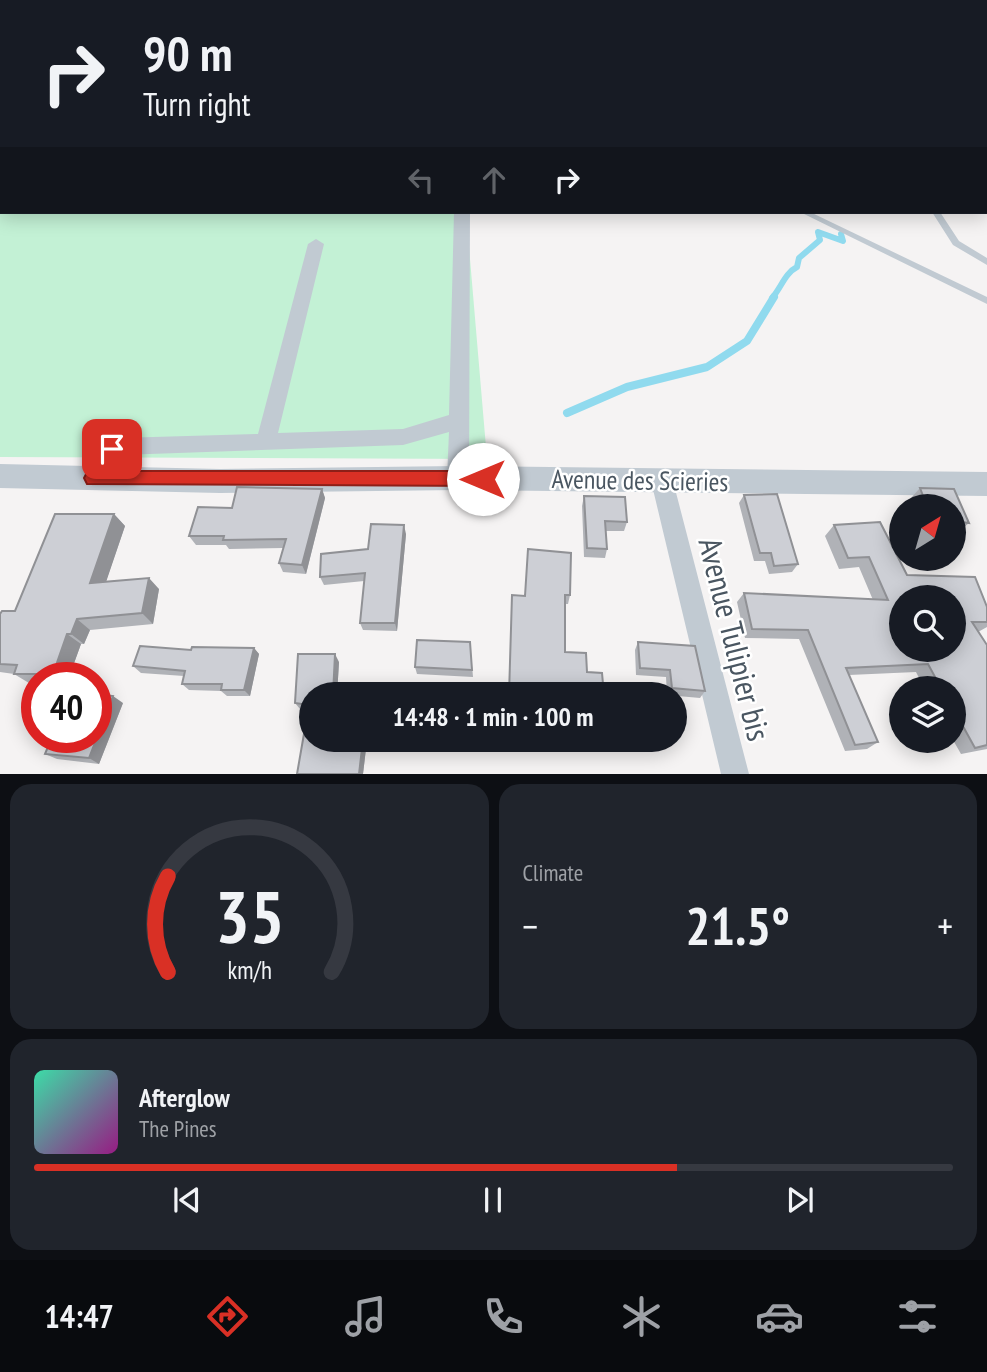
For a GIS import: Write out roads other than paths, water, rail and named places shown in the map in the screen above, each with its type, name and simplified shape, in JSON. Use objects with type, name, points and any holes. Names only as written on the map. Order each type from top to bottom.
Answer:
[{"type":"street","points":[[458,478],[462,214]]},
{"type":"street","points":[[265,441],[316,244]]},
{"type":"street","points":[[93,478],[106,453],[119,447],[403,437],[460,420]]},
{"type":"street","name":"Avenue des Scieries","points":[[0,476],[987,484]]},
{"type":"street","name":"Avenue Tulipier bis","points":[[662,481],[735,774]]},
{"type":"lane","points":[[808,214],[987,301]]},
{"type":"lane","points":[[937,214],[956,243],[987,262]]},
{"type":"waterway","points":[[772,298],[786,277],[797,267],[799,258],[820,240],[818,232],[843,241],[841,234]]},
{"type":"waterway","points":[[567,413],[627,387],[707,367],[747,341],[774,297]]}]
